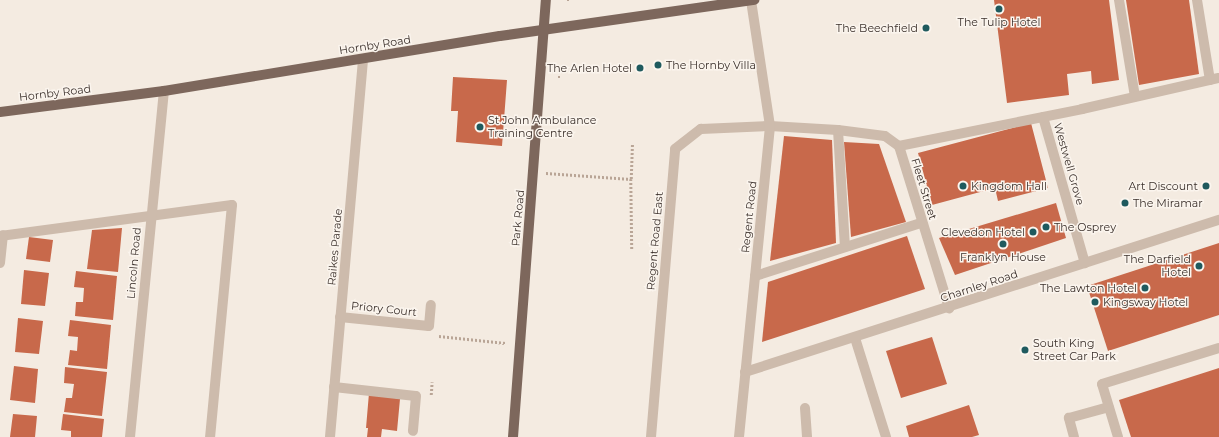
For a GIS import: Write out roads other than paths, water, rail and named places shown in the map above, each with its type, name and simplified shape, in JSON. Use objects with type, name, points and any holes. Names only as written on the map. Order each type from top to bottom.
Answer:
[{"type":"main road","name":"Park Road","points":[[513,437],[546,0]]},
{"type":"main road","name":"Hornby Road","points":[[0,112],[164,91],[545,29],[727,2],[754,0]]},
{"type":"street","name":"Regent Road","points":[[739,437],[770,126],[751,0]]},
{"type":"street","points":[[1119,0],[1135,97]]},
{"type":"street","points":[[899,146],[1043,117],[1214,79],[1197,0]]},
{"type":"street","name":"Raikes Parade","points":[[330,437],[363,59]]},
{"type":"street","name":"Lincoln Road","points":[[130,437],[150,215],[164,91]]},
{"type":"street","name":"Westwell Grove","points":[[1043,117],[1085,263]]},
{"type":"street","name":"Regent Road East","points":[[651,437],[675,149],[701,129],[770,126],[838,130],[886,136],[899,146]]},
{"type":"street","points":[[838,130],[845,247]]},
{"type":"street","name":"Fleet Street","points":[[899,146],[921,223],[949,308]]},
{"type":"street","points":[[0,263],[1,236],[232,205],[210,437]]},
{"type":"street","name":"Charnley Road","points":[[745,372],[949,308],[1219,220]]},
{"type":"street","points":[[755,276],[921,223]]},
{"type":"street","name":"Priory Court","points":[[340,317],[429,326],[432,305]]},
{"type":"street","points":[[855,338],[886,437]]},
{"type":"street","points":[[1118,437],[1102,384],[1219,348]]},
{"type":"street","points":[[334,387],[416,396],[413,431]]},
{"type":"street","points":[[1074,437],[1068,418],[1109,407]]},
{"type":"street","points":[[805,408],[807,437]]},
{"type":"place","name":"The Tulip Hotel","points":[[999,9]]},
{"type":"place","name":"The Beechfield","points":[[926,28]]},
{"type":"place","name":"The Hornby Villa","points":[[658,65]]},
{"type":"place","name":"The Arlen Hotel","points":[[640,68]]},
{"type":"place","name":"St John Ambulance Training Centre","points":[[480,127]]},
{"type":"place","name":"Kingdom Hall","points":[[963,186]]},
{"type":"place","name":"Art Discount","points":[[1206,186]]},
{"type":"place","name":"The Miramar","points":[[1125,203]]},
{"type":"place","name":"The Osprey","points":[[1046,227]]},
{"type":"place","name":"Clevedon Hotel","points":[[1033,232]]},
{"type":"place","name":"Franklyn House","points":[[1003,244]]},
{"type":"place","name":"The Darfield Hotel","points":[[1199,266]]},
{"type":"place","name":"The Lawton Hotel","points":[[1145,288]]},
{"type":"place","name":"Kingsway Hotel","points":[[1095,302]]},
{"type":"place","name":"South King Street Car Park","points":[[1025,350]]}]
